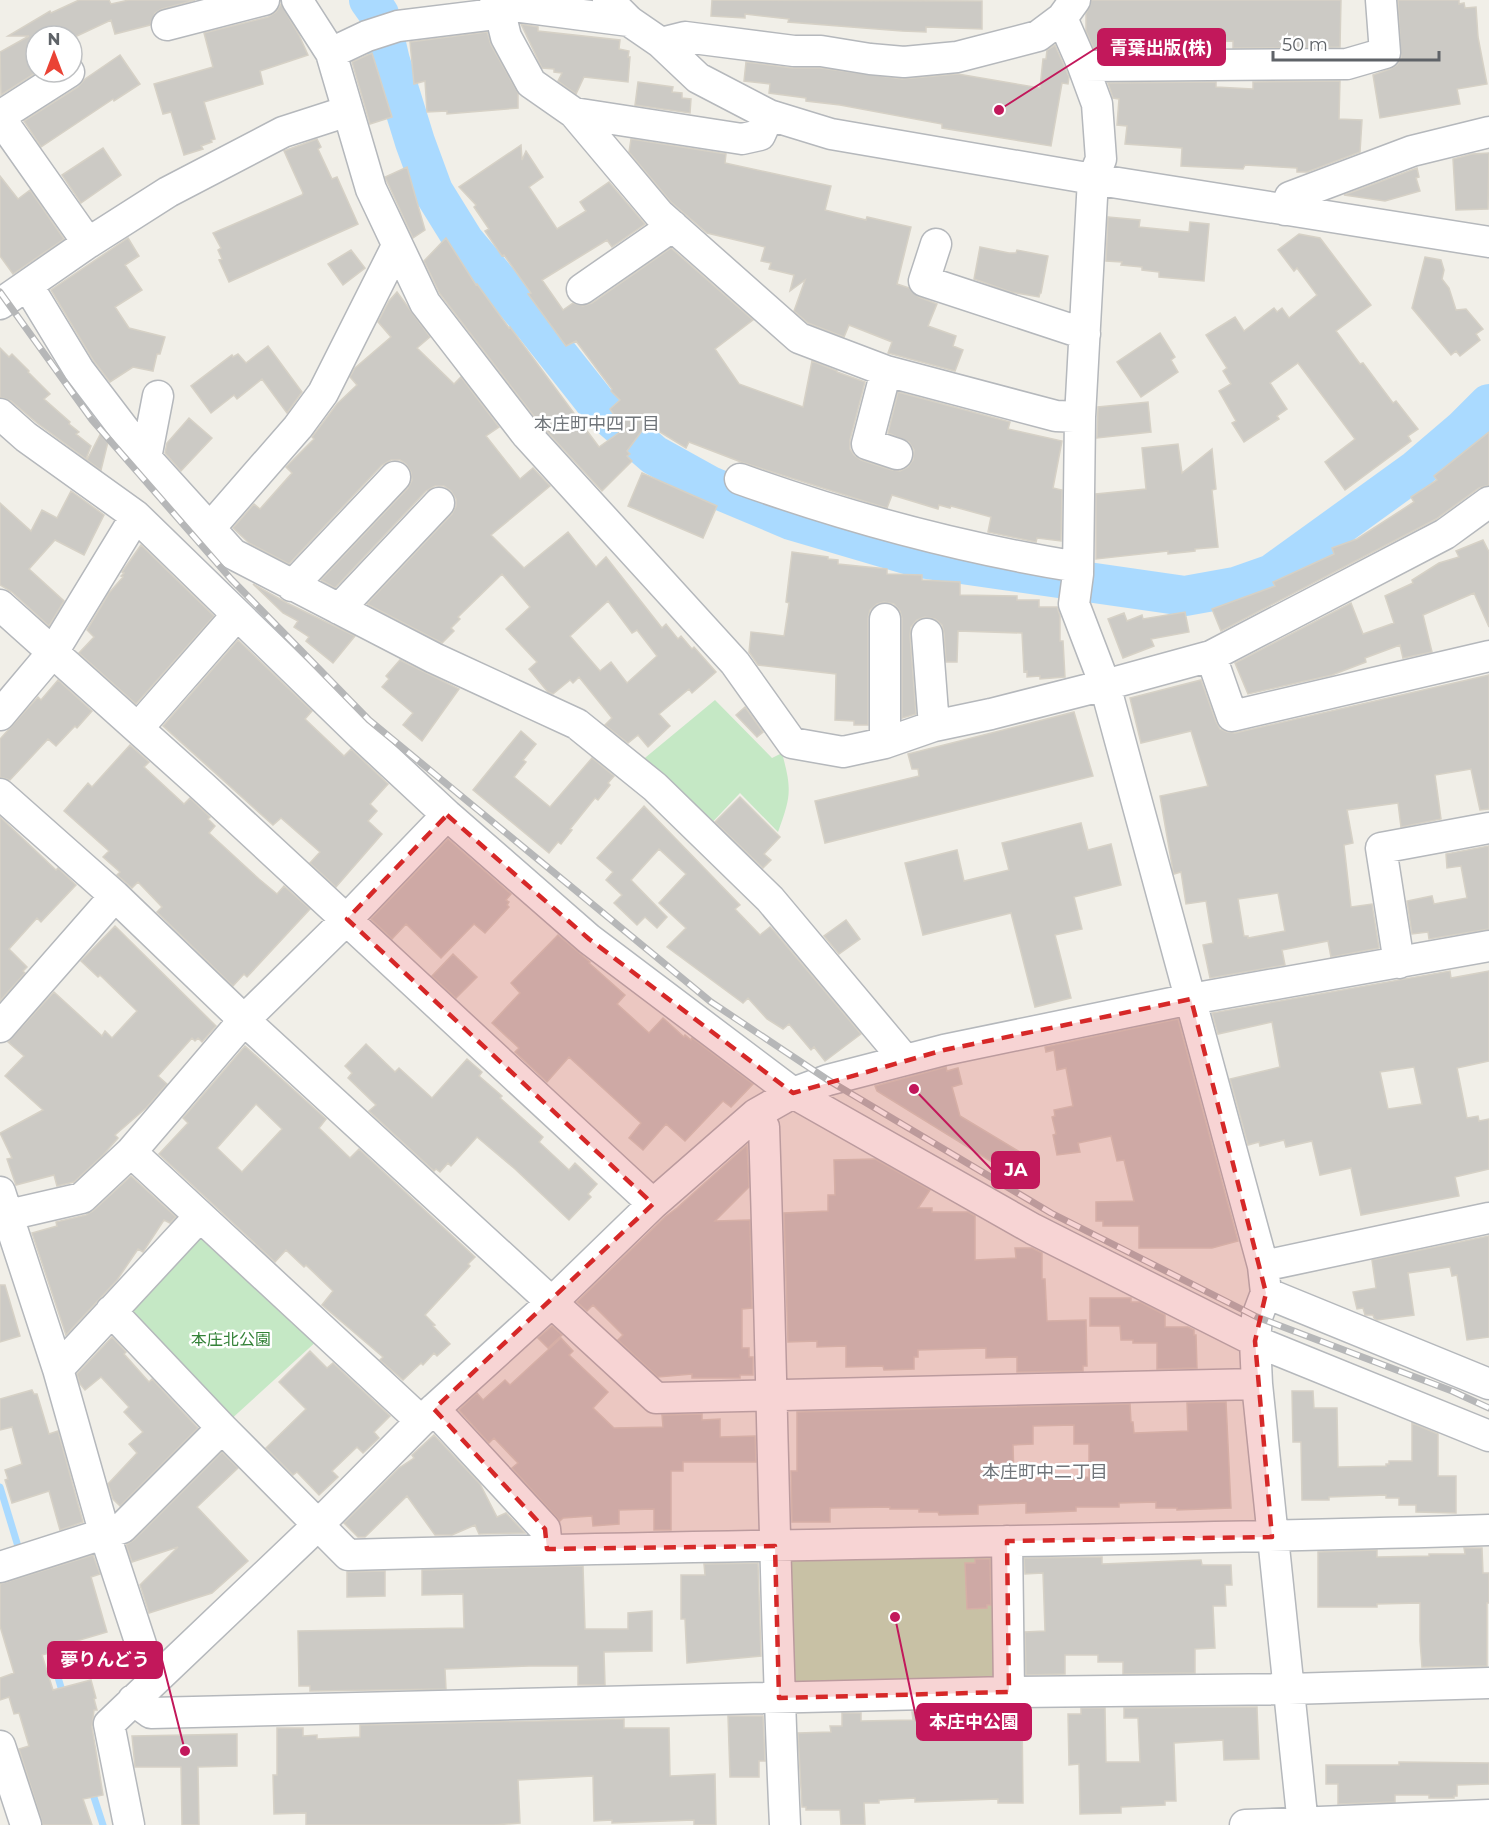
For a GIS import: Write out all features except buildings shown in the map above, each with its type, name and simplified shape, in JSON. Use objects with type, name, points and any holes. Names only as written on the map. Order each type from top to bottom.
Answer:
[{"type":"street","points":[[167,26],[264,0]]},
{"type":"street","points":[[297,0],[331,53],[371,189],[425,303],[464,356],[528,435],[735,663],[792,743],[843,752],[885,743],[934,726],[991,714],[1210,656],[1445,534],[1489,502]]},
{"type":"street","points":[[608,0],[629,21],[661,43],[698,78],[769,115],[855,139],[1489,242]]},
{"type":"street","points":[[1083,66],[1347,64],[1384,53],[1381,0]]},
{"type":"street","points":[[331,53],[368,36],[398,26],[487,15],[496,1]]},
{"type":"street","points":[[496,1],[629,21]]},
{"type":"street","points":[[496,1],[506,37],[531,83],[574,113],[659,214],[799,338],[886,371],[1056,416],[1080,417]]},
{"type":"street","points":[[661,43],[685,37],[904,62],[957,57],[1038,36],[1068,9],[1083,66],[1097,104],[1101,159],[1093,179],[1080,417],[1077,578],[1074,604],[1105,685],[1191,999],[1264,1280],[1255,1341],[1257,1384],[1303,1824]]},
{"type":"street","points":[[51,84],[0,117],[87,243]]},
{"type":"street","points":[[0,304],[87,243],[168,192],[283,132],[348,111]]},
{"type":"street","points":[[574,113],[742,139],[760,135],[769,115]]},
{"type":"street","points":[[1285,210],[1290,196],[1412,151],[1489,132]]},
{"type":"street","points":[[582,289],[672,226]]},
{"type":"street","points":[[936,244],[924,281],[1085,334]]},
{"type":"street","points":[[210,528],[298,427],[323,393],[397,246]]},
{"type":"street","points":[[28,286],[79,370],[146,458],[233,554],[434,658],[577,724],[654,787],[763,892],[821,958],[904,1060]]},
{"type":"street","points":[[886,371],[867,444],[897,454]]},
{"type":"street","points":[[146,458],[158,396]]},
{"type":"street","points":[[0,414],[26,437],[136,516],[447,815],[589,939],[792,1093],[1033,1229],[1255,1341],[1489,1436]]},
{"type":"street","points":[[292,586],[395,477]]},
{"type":"street","points":[[740,479],[891,528],[1006,555],[1077,578]]},
{"type":"street","points":[[339,609],[439,503]]},
{"type":"street","points":[[0,715],[53,652],[136,516]]},
{"type":"street","points":[[0,605],[347,919],[653,1204]]},
{"type":"street","points":[[138,728],[237,615]]},
{"type":"street","points":[[885,619],[885,743]]},
{"type":"street","points":[[927,634],[934,726]]},
{"type":"street","points":[[1210,656],[1232,716],[1489,656]]},
{"type":"street","points":[[0,794],[115,896],[244,1020],[656,1398],[1257,1384]]},
{"type":"street","points":[[447,815],[347,919],[244,1020],[131,1152],[82,1198],[2,1208],[58,1369],[105,1535],[143,1691],[151,1713],[1489,1683]]},
{"type":"street","points":[[1399,963],[1381,848],[1489,828]]},
{"type":"street","points":[[0,1027],[115,896]]},
{"type":"street","points":[[129,1825],[110,1724],[318,1525],[428,1415],[552,1302],[653,1204],[756,1114],[792,1093],[828,1080],[944,1050],[1191,999],[1489,946]]},
{"type":"street","points":[[756,1114],[764,1126],[773,1395],[779,1698],[785,1825]]},
{"type":"street","points":[[131,1152],[200,1216],[428,1415],[545,1528],[547,1549]]},
{"type":"street","points":[[58,1369],[200,1216]]},
{"type":"street","points":[[1264,1280],[1489,1218]]},
{"type":"street","points":[[1264,1280],[1489,1384]]},
{"type":"street","points":[[111,1311],[222,1428],[348,1555],[547,1549],[1272,1537],[1489,1530]]},
{"type":"street","points":[[15,1562],[122,1528],[222,1428]]},
{"type":"street","points":[[1007,1541],[1009,1692]]},
{"type":"street","points":[[0,1746],[26,1825]]},
{"type":"street","points":[[1245,1825],[1489,1815]]},
{"type":"highlighted area","points":[[447,815],[589,939],[793,1093],[944,1050],[1191,999],[1266,1293],[1255,1341],[1272,1537],[1007,1541],[1009,1692],[779,1698],[775,1546],[547,1549],[545,1529],[434,1409],[653,1204],[347,919]]},
{"type":"green space","points":[[715,700],[772,758],[782,753],[789,793],[778,832],[740,793],[705,830],[640,762]]},
{"type":"green space","name":"本庄北公園","points":[[204,1232],[319,1339],[228,1422],[119,1311]]},
{"type":"green space","points":[[998,1551],[994,1685],[803,1687],[793,1681],[787,1564],[793,1554]]},
{"type":"waterway","points":[[369,0],[379,14],[390,61],[433,191],[464,241],[600,408],[654,455],[710,486],[791,520],[920,558],[1185,596],[1235,587],[1272,574],[1416,470],[1489,404]]},
{"type":"waterway","points":[[0,1487],[20,1553]]},
{"type":"waterway","points":[[48,1644],[63,1694]]},
{"type":"waterway","points":[[91,1788],[103,1825]]},
{"type":"railway","points":[[0,292],[92,420],[231,579],[369,720],[711,1002],[828,1080],[1051,1213],[1257,1317],[1452,1391],[1489,1408]]},
{"type":"place","name":"青葉出版(株)","points":[[999,110]]},
{"type":"place","name":"JA","points":[[914,1089]]},
{"type":"place","name":"本庄中公園","points":[[895,1617]]},
{"type":"place","name":"夢りんどう","points":[[185,1751]]},
{"type":"district","name":"本庄町中四丁目","points":[[597,424]]},
{"type":"district","name":"本庄町中二丁目","points":[[1045,1472]]}]
